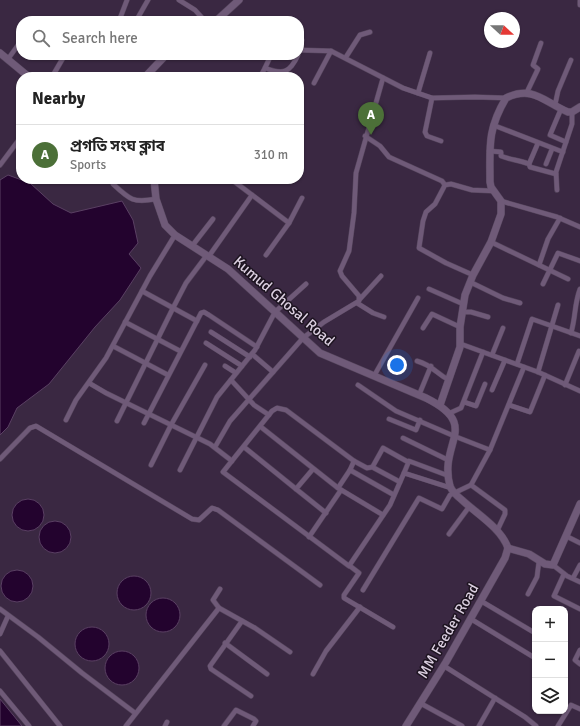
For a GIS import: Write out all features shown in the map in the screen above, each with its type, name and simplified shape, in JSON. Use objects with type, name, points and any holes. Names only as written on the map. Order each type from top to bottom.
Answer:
[{"type":"street","points":[[121,16],[127,0]]},
{"type":"street","points":[[139,16],[148,0]]},
{"type":"street","points":[[179,0],[200,16]]},
{"type":"street","points":[[223,16],[239,0]]},
{"type":"street","points":[[580,0],[580,5]]},
{"type":"street","points":[[346,57],[360,35],[370,32]]},
{"type":"street","points":[[527,92],[538,69],[533,66],[541,43]]},
{"type":"street","points":[[8,59],[16,48]]},
{"type":"street","points":[[314,83],[331,51]]},
{"type":"street","points":[[304,52],[331,51],[346,57],[383,78],[432,98],[506,98],[527,92],[572,112]]},
{"type":"street","points":[[0,53],[23,72]]},
{"type":"street","points":[[418,93],[430,53]]},
{"type":"street","points":[[55,72],[62,60]]},
{"type":"street","points":[[150,72],[161,60]]},
{"type":"street","points":[[263,72],[269,60]]},
{"type":"street","points":[[282,72],[292,66],[295,60]]},
{"type":"street","points":[[566,142],[550,135],[558,107],[558,91],[571,60]]},
{"type":"street","points":[[266,68],[276,72]]},
{"type":"street","points":[[383,78],[365,136],[356,173],[354,212],[348,251],[340,271],[358,301],[373,312],[384,317]]},
{"type":"street","points":[[432,98],[425,132],[427,136],[441,141]]},
{"type":"street","points":[[440,405],[461,344],[460,327],[462,312],[472,278],[491,242],[501,214],[501,201],[490,184],[489,151],[493,125],[506,98]]},
{"type":"street","points":[[572,112],[580,107]]},
{"type":"street","points":[[557,190],[556,174],[572,124],[572,112]]},
{"type":"street","points":[[493,125],[563,152]]},
{"type":"street","points":[[365,136],[380,146],[387,156],[445,184],[451,184],[472,190],[494,191]]},
{"type":"street","points":[[1,162],[16,142]]},
{"type":"street","points":[[529,164],[538,143]]},
{"type":"street","points":[[546,164],[552,149]]},
{"type":"street","points":[[489,151],[501,152],[501,156],[512,160],[517,159],[529,164],[530,167],[556,174]]},
{"type":"street","points":[[113,184],[130,199],[142,202],[156,200]]},
{"type":"street","name":"Kumud Ghosal Road","points":[[154,184],[156,200],[163,222],[175,235],[228,269],[323,355],[419,395],[440,405],[450,413]]},
{"type":"street","points":[[238,184],[289,224]]},
{"type":"street","points":[[445,184],[435,204],[426,212],[418,247],[472,278],[503,298],[520,303]]},
{"type":"street","points":[[117,421],[186,283],[208,256],[252,195]]},
{"type":"street","points":[[266,255],[289,224],[302,198]]},
{"type":"street","points":[[501,201],[560,218],[580,227]]},
{"type":"street","points":[[539,265],[548,239],[560,218]]},
{"type":"street","points":[[192,246],[213,219]]},
{"type":"street","points":[[66,420],[76,400],[113,346],[142,291],[175,235]]},
{"type":"street","points":[[491,242],[568,279]]},
{"type":"street","points":[[543,284],[558,253],[580,261]]},
{"type":"street","points":[[215,447],[230,421],[303,338],[324,322],[358,301],[381,276]]},
{"type":"street","points":[[180,470],[218,397],[251,356],[275,312],[306,284]]},
{"type":"street","points":[[429,289],[464,304]]},
{"type":"street","points":[[571,333],[578,310],[575,302],[580,289]]},
{"type":"street","points":[[142,291],[197,321]]},
{"type":"street","points":[[374,376],[418,298]]},
{"type":"street","points":[[538,372],[558,305]]},
{"type":"street","points":[[144,423],[201,313],[204,312],[257,347]]},
{"type":"street","points":[[462,312],[471,312],[488,318]]},
{"type":"street","points":[[424,328],[432,314],[460,327]]},
{"type":"street","points":[[517,364],[532,319],[580,336]]},
{"type":"street","points":[[125,322],[180,352]]},
{"type":"street","points":[[492,355],[503,328]]},
{"type":"street","points":[[211,332],[251,356],[273,372]]},
{"type":"street","points":[[206,343],[242,366]]},
{"type":"street","points":[[461,344],[538,372],[580,391]]},
{"type":"street","points":[[113,346],[168,375]]},
{"type":"street","points":[[483,352],[461,410],[450,413],[456,425],[448,460],[452,490],[497,531],[508,548],[529,554],[539,561],[552,565],[564,574],[580,582]]},
{"type":"street","points":[[565,385],[579,352]]},
{"type":"street","points":[[492,390],[504,360]]},
{"type":"street","points":[[417,361],[431,366],[449,380]]},
{"type":"street","points":[[152,465],[171,425],[205,365]]},
{"type":"street","points":[[225,366],[236,373]]},
{"type":"street","points":[[419,395],[431,366]]},
{"type":"street","points":[[404,473],[452,490],[456,494],[471,485],[490,450],[524,367]]},
{"type":"street","points":[[509,405],[530,412],[545,375]]},
{"type":"street","points":[[231,380],[250,400],[268,415]]},
{"type":"street","points":[[89,383],[125,403],[215,447],[232,461]]},
{"type":"street","points":[[464,402],[476,406],[485,384]]},
{"type":"street","points":[[358,385],[396,411],[490,450]]},
{"type":"street","points":[[393,627],[344,596],[358,574],[350,566],[224,473],[224,470],[260,427],[268,415],[277,408],[286,410],[354,461],[367,468],[373,467],[400,482]]},
{"type":"street","points":[[389,419],[416,430],[420,420]]},
{"type":"street","points":[[0,459],[30,428],[36,426],[118,476],[149,492],[171,508],[192,519],[199,520],[212,508],[218,510],[320,585]]},
{"type":"street","points":[[260,427],[339,489],[383,515]]},
{"type":"street","points":[[403,438],[448,460]]},
{"type":"street","points":[[244,447],[326,513]]},
{"type":"street","points":[[373,467],[383,448],[408,462],[449,476]]},
{"type":"street","points":[[309,537],[326,513],[354,461]]},
{"type":"street","points":[[350,566],[383,515],[394,495],[408,462]]},
{"type":"street","points":[[296,489],[313,469]]},
{"type":"street","points":[[350,470],[394,495]]},
{"type":"street","points":[[471,485],[505,510],[505,514],[497,531]]},
{"type":"street","points":[[363,590],[419,498],[441,509],[452,490]]},
{"type":"street","points":[[552,565],[580,505]]},
{"type":"street","points":[[449,534],[469,507]]},
{"type":"street","points":[[566,536],[580,543]]},
{"type":"street","name":"MM Feeder Road","points":[[406,726],[444,666],[481,602],[505,558],[508,548]]},
{"type":"street","points":[[528,594],[537,577],[539,561]]},
{"type":"street","points":[[573,578],[580,565]]},
{"type":"street","points":[[564,574],[554,596],[580,609]]},
{"type":"street","points":[[220,589],[213,600],[219,608],[290,652]]},
{"type":"street","points":[[481,602],[532,631]]},
{"type":"street","points":[[313,674],[326,652],[360,607]]},
{"type":"street","points":[[126,726],[219,608]]},
{"type":"street","points":[[0,609],[38,636],[82,673],[135,713]]},
{"type":"street","points":[[0,634],[8,616]]},
{"type":"street","points":[[471,618],[532,656]]},
{"type":"street","points":[[242,621],[211,662],[211,669],[251,696]]},
{"type":"street","points":[[225,643],[266,674]]},
{"type":"street","points":[[580,650],[575,660],[580,664]]},
{"type":"street","points":[[0,651],[60,726]]},
{"type":"street","points":[[444,666],[526,717],[536,726]]},
{"type":"street","points":[[0,691],[29,726]]},
{"type":"street","points":[[479,726],[495,698]]},
{"type":"street","points":[[420,703],[462,726]]},
{"type":"street","points":[[558,726],[571,705],[580,709]]},
{"type":"street","points":[[224,726],[236,710],[254,719],[256,721],[253,726]]},
{"type":"shaded area","points":[[8,175],[16,178],[16,184],[31,184],[53,204],[71,213],[122,201],[133,220],[138,243],[129,254],[141,268],[120,300],[95,327],[49,384],[17,408],[8,427],[0,435],[0,180]]},
{"type":"shaded area","points":[[28,499],[37,502],[41,506],[44,515],[41,524],[37,528],[28,531],[19,528],[15,524],[12,515],[15,506],[19,502]]},
{"type":"shaded area","points":[[55,521],[61,522],[68,528],[71,537],[70,543],[64,550],[55,553],[49,552],[42,546],[39,537],[40,531],[46,524]]},
{"type":"shaded area","points":[[17,570],[26,573],[30,577],[33,586],[30,595],[26,599],[17,602],[8,599],[4,595],[1,586],[4,577],[8,573]]},
{"type":"shaded area","points":[[131,576],[137,576],[146,581],[150,587],[150,599],[146,605],[137,610],[131,610],[122,605],[117,596],[117,590],[122,581]]},
{"type":"shaded area","points":[[163,598],[175,603],[180,615],[175,627],[163,632],[151,627],[146,615],[151,603]]},
{"type":"shaded area","points":[[89,627],[95,627],[104,632],[108,638],[108,650],[104,656],[95,661],[89,661],[80,656],[75,647],[75,641],[80,632]]},
{"type":"shaded area","points":[[119,651],[125,651],[129,652],[136,658],[139,668],[138,675],[132,682],[125,685],[119,685],[115,684],[108,678],[105,671],[105,665],[106,661],[112,654]]},
{"type":"shaded area","points":[[0,699],[22,726],[0,726]]},
{"type":"place","name":"প্রগতি সংঘ ক্লাব","points":[[371,135]]}]
